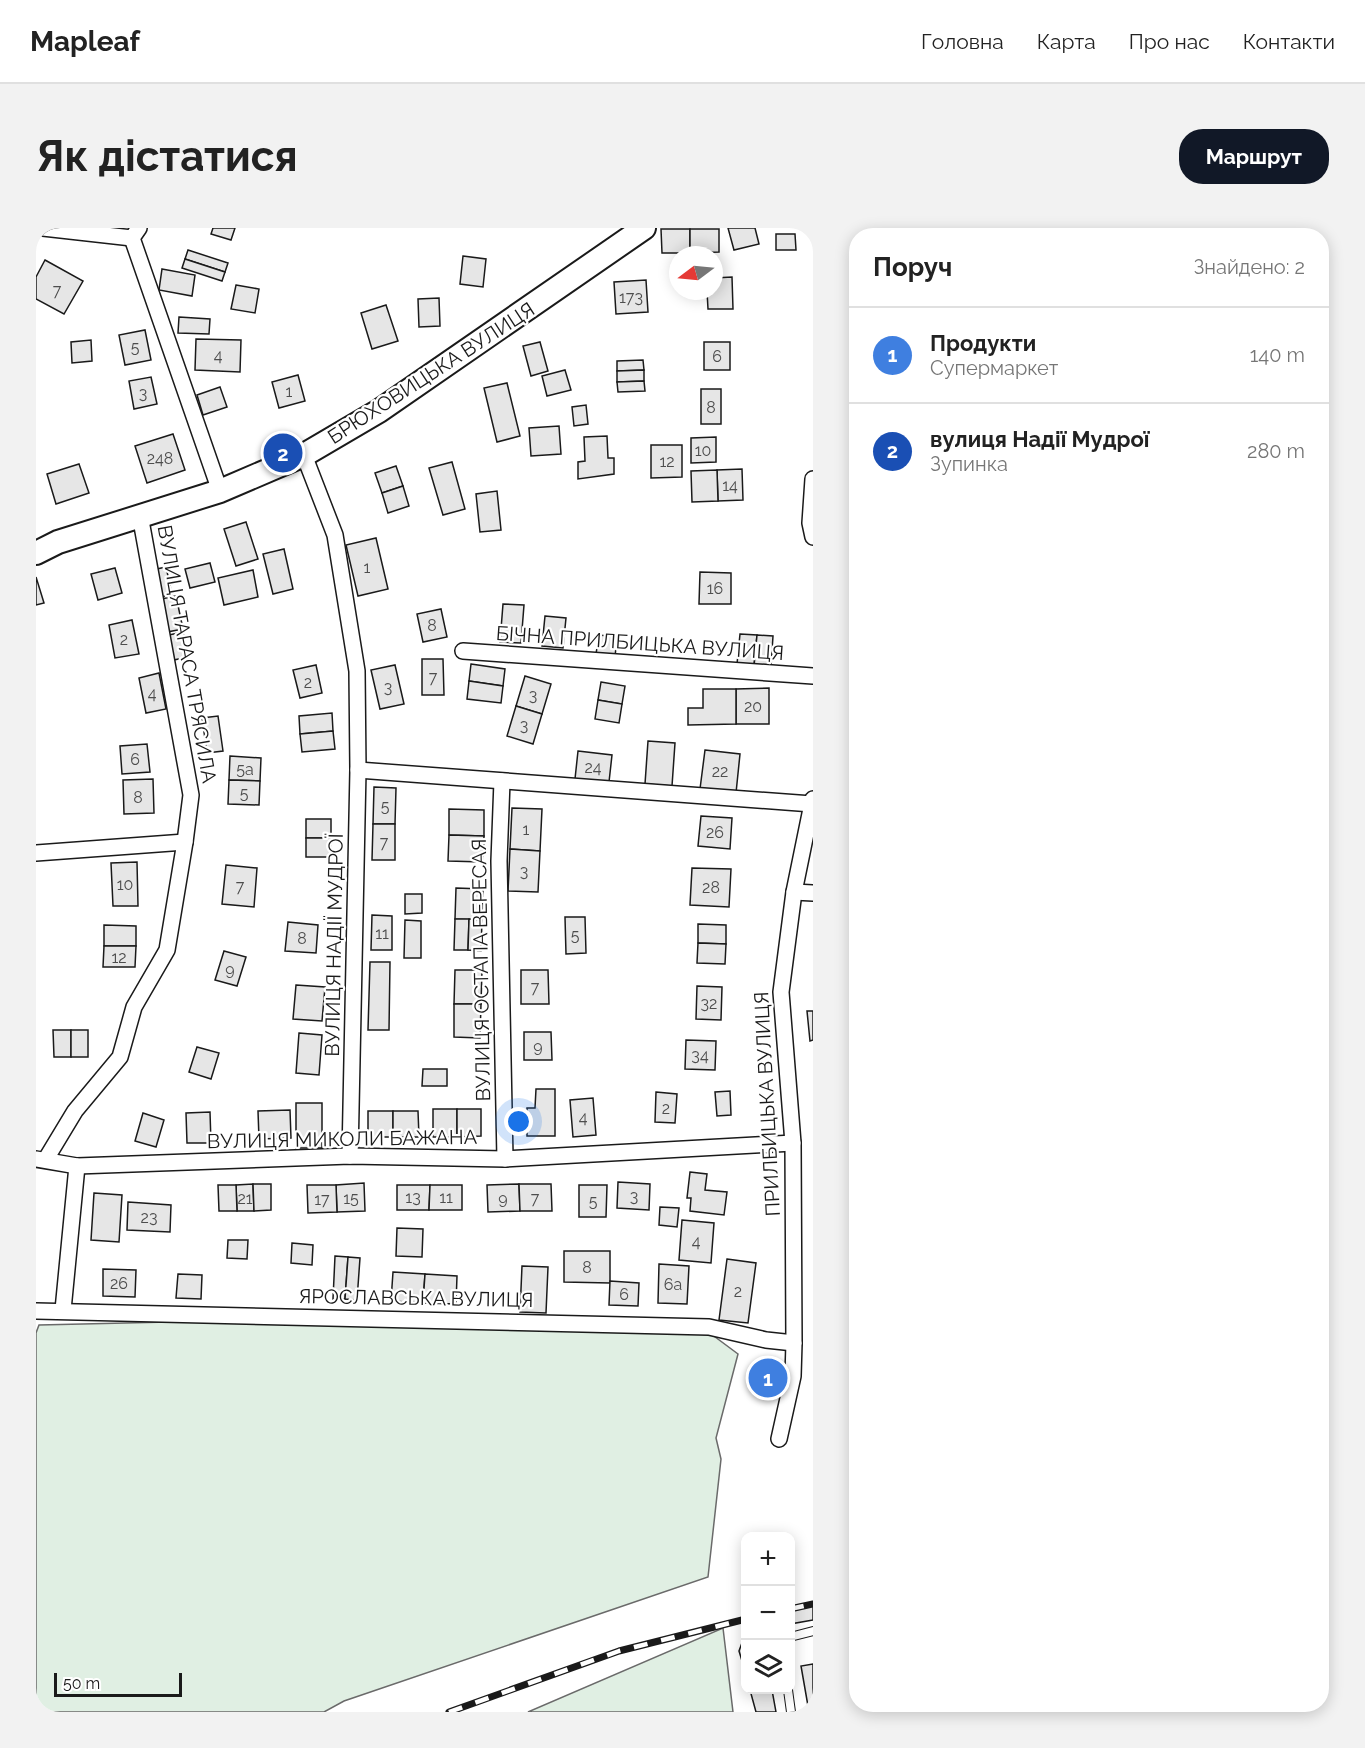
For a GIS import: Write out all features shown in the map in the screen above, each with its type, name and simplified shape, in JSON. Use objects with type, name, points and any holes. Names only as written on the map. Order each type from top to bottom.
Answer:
[{"type":"main road","name":"БРЮХОВИЦЬКА ВУЛИЦЯ","points":[[36,553],[57,542],[220,491],[304,454],[379,411],[644,228]]},
{"type":"street","points":[[43,228],[135,233],[220,491]]},
{"type":"street","name":"ВУЛИЦЯ НАДІЇ МУДРОЇ","points":[[304,454],[335,535],[357,671],[358,770],[350,1156]]},
{"type":"street","points":[[813,479],[810,523],[813,537]]},
{"type":"street","name":"ВУЛИЦЯ ТАРАСА ТРЯСИЛА","points":[[41,1159],[75,1111],[120,1057],[134,1007],[166,950],[185,842],[191,795],[140,515]]},
{"type":"street","name":"БІЧНА ПРИЛБИЦЬКА ВУЛИЦЯ","points":[[463,651],[813,676]]},
{"type":"street","name":"ПРИЛБИЦЬКА ВУЛИЦЯ","points":[[358,770],[813,801],[794,892],[781,992],[793,1143],[794,1343],[793,1376],[778,1439]]},
{"type":"street","name":"ВУЛИЦЯ ОСТАПА ВЕРЕСАЯ","points":[[502,781],[499,861],[505,1159]]},
{"type":"street","points":[[36,853],[185,842]]},
{"type":"street","points":[[794,892],[813,894]]},
{"type":"street","name":"ВУЛИЦЯ МИКОЛИ БАЖАНА","points":[[41,1159],[77,1166],[350,1156],[505,1159],[793,1143]]},
{"type":"street","points":[[63,1310],[77,1166]]},
{"type":"street","name":"ЯРОСЛАВСЬКА ВУЛИЦЯ","points":[[36,1311],[709,1327],[766,1340],[794,1343]]},
{"type":"lane","points":[[795,1636],[813,1631]]},
{"type":"lane","points":[[789,1694],[791,1712]]},
{"type":"green space","points":[[260,1320],[707,1331],[738,1354],[716,1438],[721,1459],[708,1577],[344,1701],[324,1712],[36,1712],[36,1333],[39,1325]]},
{"type":"green space","points":[[723,1628],[733,1712],[528,1712]]},
{"type":"building","points":[[213,228],[235,228],[231,240],[211,234]]},
{"type":"building","points":[[728,228],[755,228],[759,244],[734,250]]},
{"type":"building","points":[[661,229],[690,229],[690,246],[669,246],[669,253],[662,253]]},
{"type":"building","points":[[690,229],[719,229],[719,246],[690,246]]},
{"type":"building","points":[[776,234],[795,234],[796,250],[776,250]]},
{"type":"building","points":[[188,250],[228,263],[225,272],[185,259]]},
{"type":"building","points":[[463,256],[486,259],[483,287],[460,284]]},
{"type":"building","points":[[185,259],[225,272],[222,281],[182,268]]},
{"type":"building","points":[[45,260],[83,281],[64,314],[36,299],[36,277]]},
{"type":"building","points":[[162,269],[195,275],[192,296],[159,290]]},
{"type":"building","points":[[732,277],[733,309],[708,309],[708,300],[723,300],[723,278]]},
{"type":"building","points":[[646,280],[648,312],[616,314],[614,282]]},
{"type":"building","points":[[236,285],[259,289],[255,313],[231,309]]},
{"type":"building","points":[[439,298],[440,326],[419,327],[418,299]]},
{"type":"building","points":[[386,305],[398,341],[372,349],[361,313]]},
{"type":"building","points":[[179,317],[210,319],[209,334],[178,333]]},
{"type":"building","points":[[145,330],[151,360],[125,365],[119,335]]},
{"type":"building","points":[[196,339],[241,340],[240,372],[195,370]]},
{"type":"building","points":[[91,340],[92,361],[72,363],[71,342]]},
{"type":"building","points":[[540,342],[548,371],[531,376],[523,346]]},
{"type":"building","points":[[704,342],[730,342],[730,370],[704,370]]},
{"type":"building","points":[[643,360],[644,370],[617,371],[617,361]]},
{"type":"building","points":[[565,370],[571,390],[547,396],[542,376]]},
{"type":"building","points":[[644,370],[644,381],[617,382],[617,371]]},
{"type":"building","points":[[298,375],[305,401],[279,408],[272,382]]},
{"type":"building","points":[[151,377],[157,404],[134,409],[129,381]]},
{"type":"building","points":[[644,381],[645,391],[618,392],[617,382]]},
{"type":"building","points":[[507,383],[520,436],[497,442],[484,388]]},
{"type":"building","points":[[220,387],[227,407],[203,415],[197,395]]},
{"type":"building","points":[[701,389],[721,389],[721,424],[701,424]]},
{"type":"building","points":[[586,405],[588,424],[574,426],[572,407]]},
{"type":"building","points":[[559,426],[561,454],[531,456],[529,428]]},
{"type":"building","points":[[173,434],[185,470],[147,483],[135,446]]},
{"type":"building","points":[[607,436],[608,458],[614,458],[614,474],[578,479],[578,462],[585,461],[584,437]]},
{"type":"building","points":[[716,437],[716,462],[691,463],[691,438]]},
{"type":"building","points":[[651,445],[682,445],[682,477],[651,478]]},
{"type":"building","points":[[452,462],[465,509],[443,515],[429,468]]},
{"type":"building","points":[[79,464],[89,493],[56,504],[47,474]]},
{"type":"building","points":[[396,466],[403,486],[382,493],[375,473]]},
{"type":"building","points":[[742,469],[743,500],[718,501],[717,470]]},
{"type":"building","points":[[717,470],[718,501],[692,502],[691,471]]},
{"type":"building","points":[[403,486],[409,506],[388,513],[382,493]]},
{"type":"building","points":[[497,491],[501,530],[480,532],[476,494]]},
{"type":"building","points":[[246,522],[258,559],[236,566],[224,529]]},
{"type":"building","points":[[376,538],[388,589],[358,596],[346,545]]},
{"type":"building","points":[[284,549],[293,589],[273,594],[263,554]]},
{"type":"building","points":[[210,563],[215,582],[190,588],[185,569]]},
{"type":"building","points":[[166,567],[172,594],[158,598],[152,570]]},
{"type":"building","points":[[115,568],[122,593],[98,600],[91,574]]},
{"type":"building","points":[[253,570],[258,597],[224,605],[218,578]]},
{"type":"building","points":[[700,572],[731,573],[731,604],[699,604]]},
{"type":"building","points":[[36,577],[44,603],[36,605]]},
{"type":"building","points":[[176,596],[183,629],[167,632],[161,599]]},
{"type":"building","points":[[503,604],[524,605],[521,643],[500,642]]},
{"type":"building","points":[[441,609],[447,637],[423,642],[417,614]]},
{"type":"building","points":[[545,616],[566,618],[563,648],[542,646]]},
{"type":"building","points":[[132,620],[139,654],[115,658],[109,625]]},
{"type":"building","points":[[183,632],[188,657],[169,661],[164,636]]},
{"type":"building","points":[[740,634],[757,635],[754,666],[737,664]]},
{"type":"building","points":[[599,635],[617,637],[615,657],[596,654]]},
{"type":"building","points":[[757,635],[773,636],[771,667],[754,666]]},
{"type":"building","points":[[422,659],[443,659],[444,695],[422,695]]},
{"type":"building","points":[[471,664],[505,669],[503,686],[469,681]]},
{"type":"building","points":[[316,665],[322,693],[300,698],[293,670]]},
{"type":"building","points":[[395,665],[404,704],[380,709],[371,670]]},
{"type":"building","points":[[159,673],[166,709],[146,713],[139,678]]},
{"type":"building","points":[[525,676],[551,684],[542,714],[516,706]]},
{"type":"building","points":[[469,681],[503,686],[501,703],[467,699]]},
{"type":"building","points":[[601,682],[625,686],[622,704],[598,700]]},
{"type":"building","points":[[769,688],[769,724],[736,724],[736,689]]},
{"type":"building","points":[[703,689],[736,689],[736,724],[688,725],[688,708],[703,708]]},
{"type":"building","points":[[598,700],[622,704],[619,723],[595,719]]},
{"type":"building","points":[[516,706],[542,714],[533,744],[507,736]]},
{"type":"building","points":[[332,713],[333,731],[300,734],[299,716]]},
{"type":"building","points":[[218,716],[223,751],[207,753],[202,718]]},
{"type":"building","points":[[333,731],[335,749],[302,752],[300,734]]},
{"type":"building","points":[[648,741],[675,743],[672,786],[645,784]]},
{"type":"building","points":[[147,744],[150,772],[122,774],[120,746]]},
{"type":"building","points":[[705,750],[740,754],[736,793],[700,789]]},
{"type":"building","points":[[578,751],[612,755],[609,782],[575,779]]},
{"type":"building","points":[[230,756],[261,758],[260,781],[229,780]]},
{"type":"building","points":[[153,779],[154,813],[124,814],[123,780]]},
{"type":"building","points":[[229,780],[260,781],[259,805],[228,804]]},
{"type":"building","points":[[374,787],[396,788],[395,824],[373,824]]},
{"type":"building","points":[[512,808],[542,809],[540,851],[510,849]]},
{"type":"building","points":[[449,809],[484,810],[484,836],[449,835]]},
{"type":"building","points":[[701,816],[732,818],[730,849],[698,846]]},
{"type":"building","points":[[306,819],[331,819],[331,838],[306,838]]},
{"type":"building","points":[[373,824],[395,824],[395,860],[372,860]]},
{"type":"building","points":[[449,835],[484,836],[483,862],[448,861]]},
{"type":"building","points":[[306,838],[331,838],[331,857],[306,857]]},
{"type":"building","points":[[510,849],[540,851],[538,892],[508,891]]},
{"type":"building","points":[[137,862],[138,906],[113,906],[111,863]]},
{"type":"building","points":[[226,865],[257,868],[254,907],[222,904]]},
{"type":"building","points":[[692,868],[731,869],[729,907],[690,905]]},
{"type":"building","points":[[456,888],[483,889],[482,920],[455,919]]},
{"type":"building","points":[[405,894],[422,894],[422,913],[405,914]]},
{"type":"building","points":[[372,915],[392,916],[392,950],[371,950]]},
{"type":"building","points":[[565,917],[585,917],[586,953],[566,954]]},
{"type":"building","points":[[455,919],[469,919],[468,950],[454,950]]},
{"type":"building","points":[[469,919],[482,920],[481,951],[468,950]]},
{"type":"building","points":[[405,920],[421,921],[421,958],[404,958]]},
{"type":"building","points":[[288,922],[318,925],[316,953],[285,951]]},
{"type":"building","points":[[698,924],[726,925],[726,944],[698,943]]},
{"type":"building","points":[[104,925],[136,926],[136,946],[104,946]]},
{"type":"building","points":[[698,943],[726,944],[725,964],[697,963]]},
{"type":"building","points":[[104,946],[136,946],[135,967],[103,967]]},
{"type":"building","points":[[224,951],[246,957],[237,986],[215,980]]},
{"type":"building","points":[[370,962],[390,962],[389,1030],[368,1030]]},
{"type":"building","points":[[455,970],[482,970],[481,1004],[454,1004]]},
{"type":"building","points":[[521,970],[548,970],[549,1004],[521,1004]]},
{"type":"building","points":[[296,985],[325,987],[322,1021],[293,1019]]},
{"type":"building","points":[[697,986],[722,987],[721,1020],[696,1019]]},
{"type":"building","points":[[454,1004],[481,1004],[480,1038],[454,1037]]},
{"type":"building","points":[[807,1011],[813,1011],[813,1040],[810,1041]]},
{"type":"building","points":[[53,1030],[71,1030],[71,1057],[54,1057]]},
{"type":"building","points":[[71,1030],[88,1030],[88,1057],[71,1057]]},
{"type":"building","points":[[524,1032],[551,1032],[552,1060],[524,1060]]},
{"type":"building","points":[[299,1033],[322,1035],[319,1075],[296,1073]]},
{"type":"building","points":[[686,1040],[716,1041],[715,1070],[685,1069]]},
{"type":"building","points":[[197,1047],[219,1053],[211,1079],[189,1072]]},
{"type":"building","points":[[423,1069],[447,1069],[447,1086],[422,1086]]},
{"type":"building","points":[[536,1089],[555,1089],[555,1136],[527,1136],[527,1108],[535,1108]]},
{"type":"building","points":[[730,1091],[731,1115],[717,1116],[715,1092]]},
{"type":"building","points":[[656,1092],[677,1094],[675,1123],[655,1122]]},
{"type":"building","points":[[593,1098],[596,1135],[573,1137],[570,1100]]},
{"type":"building","points":[[296,1103],[322,1103],[322,1148],[296,1148]]},
{"type":"building","points":[[433,1109],[457,1109],[457,1137],[433,1137]]},
{"type":"building","points":[[457,1109],[481,1109],[481,1136],[457,1137]]},
{"type":"building","points":[[290,1110],[291,1138],[259,1139],[258,1111]]},
{"type":"building","points":[[368,1111],[393,1111],[393,1137],[368,1137]]},
{"type":"building","points":[[393,1111],[418,1111],[419,1137],[393,1137]]},
{"type":"building","points":[[210,1112],[211,1143],[187,1143],[186,1113]]},
{"type":"building","points":[[143,1113],[164,1120],[156,1147],[135,1141]]},
{"type":"building","points":[[690,1172],[707,1174],[705,1190],[727,1192],[724,1215],[690,1211],[691,1198],[687,1198]]},
{"type":"building","points":[[618,1182],[650,1184],[649,1210],[617,1208]]},
{"type":"building","points":[[364,1183],[365,1211],[337,1212],[336,1185]]},
{"type":"building","points":[[253,1184],[254,1211],[237,1211],[236,1185]]},
{"type":"building","points":[[253,1184],[271,1184],[271,1210],[254,1211]]},
{"type":"building","points":[[519,1184],[520,1211],[488,1212],[487,1185]]},
{"type":"building","points":[[519,1184],[551,1184],[552,1211],[520,1211]]},
{"type":"building","points":[[218,1185],[236,1185],[237,1211],[219,1211]]},
{"type":"building","points":[[307,1185],[336,1185],[337,1212],[308,1213]]},
{"type":"building","points":[[397,1185],[430,1185],[429,1210],[397,1210]]},
{"type":"building","points":[[430,1185],[462,1185],[462,1210],[429,1210]]},
{"type":"building","points":[[579,1185],[607,1185],[606,1217],[579,1217]]},
{"type":"building","points":[[94,1193],[122,1195],[119,1242],[91,1240]]},
{"type":"building","points":[[128,1202],[171,1205],[170,1232],[127,1230]]},
{"type":"building","points":[[660,1207],[679,1208],[677,1227],[659,1225]]},
{"type":"building","points":[[682,1220],[714,1223],[711,1263],[679,1260]]},
{"type":"building","points":[[397,1228],[423,1229],[422,1257],[396,1256]]},
{"type":"building","points":[[228,1240],[248,1240],[247,1259],[227,1258]]},
{"type":"building","points":[[292,1243],[313,1245],[312,1265],[291,1263]]},
{"type":"building","points":[[564,1251],[610,1251],[610,1283],[564,1282]]},
{"type":"building","points":[[335,1256],[348,1257],[345,1299],[333,1299]]},
{"type":"building","points":[[348,1257],[360,1258],[357,1300],[345,1299]]},
{"type":"building","points":[[727,1259],[756,1263],[748,1323],[719,1320]]},
{"type":"building","points":[[659,1264],[689,1266],[687,1304],[658,1303]]},
{"type":"building","points":[[522,1266],[548,1267],[546,1313],[520,1312]]},
{"type":"building","points":[[103,1269],[136,1270],[135,1297],[103,1296]]},
{"type":"building","points":[[393,1272],[425,1274],[423,1303],[391,1301]]},
{"type":"building","points":[[178,1274],[202,1275],[201,1299],[176,1298]]},
{"type":"building","points":[[425,1274],[457,1276],[456,1304],[423,1303]]},
{"type":"building","points":[[610,1281],[639,1283],[638,1306],[609,1305]]},
{"type":"building","points":[[813,1606],[813,1620],[795,1623],[795,1609]]},
{"type":"building","points":[[813,1664],[813,1705],[808,1706],[801,1666]]},
{"type":"building","points":[[751,1694],[773,1694],[776,1712],[756,1712]]},
{"type":"railway","points":[[795,1608],[813,1604]]},
{"type":"railway","points":[[449,1712],[619,1651],[741,1620]]},
{"type":"place","name":"вулиця Надії Мудрої","points":[[283,453]]},
{"type":"place","name":"Продукти","points":[[768,1378]]}]
